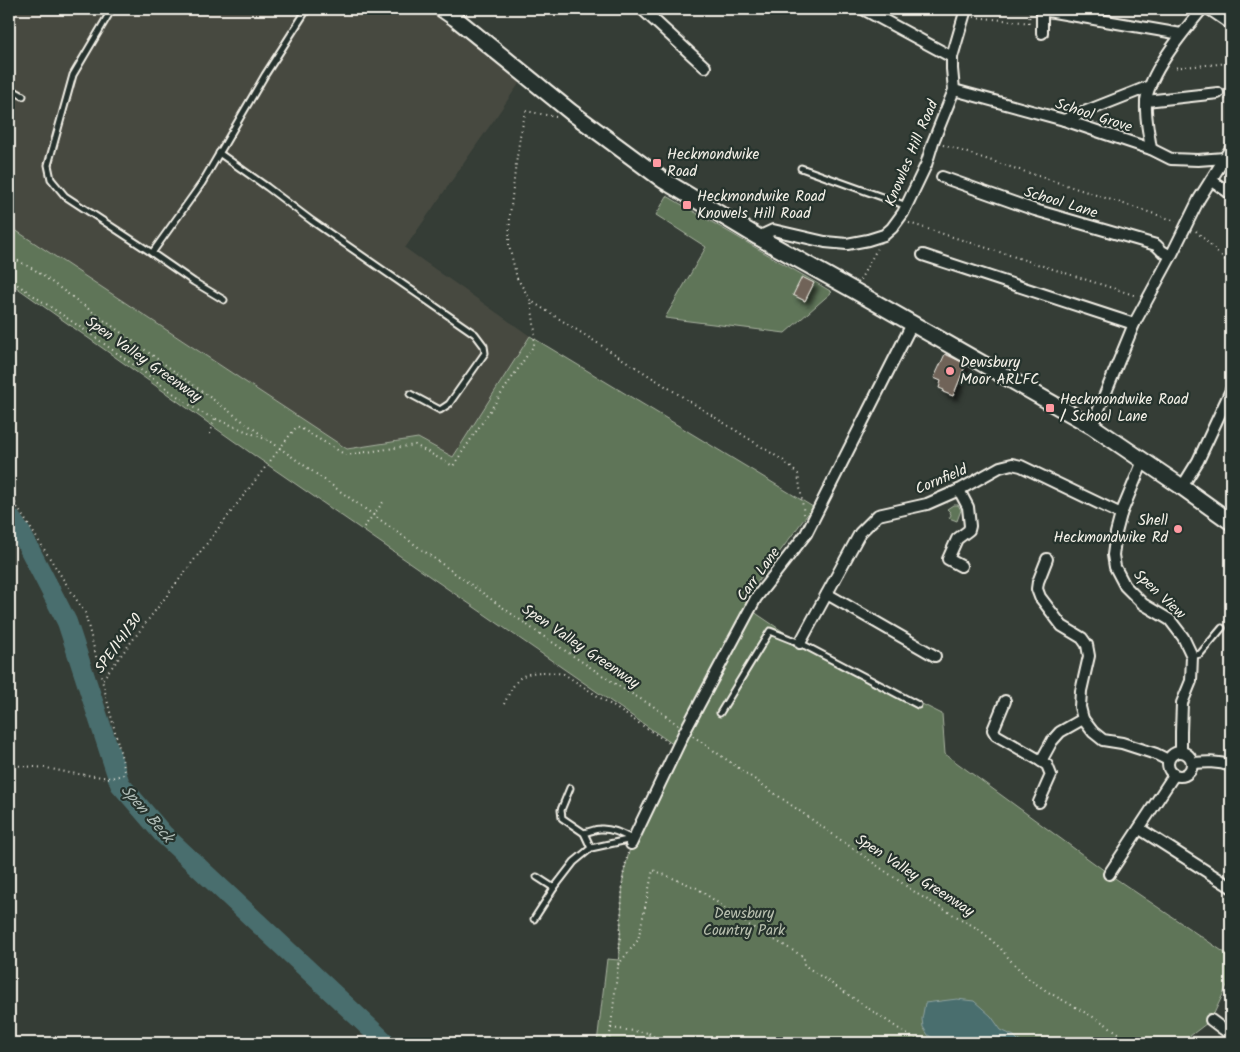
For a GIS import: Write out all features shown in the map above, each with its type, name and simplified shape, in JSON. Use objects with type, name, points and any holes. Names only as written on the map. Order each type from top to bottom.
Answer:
[{"type":"main road","points":[[442,9],[571,112],[663,180],[758,238],[1092,426],[1231,522]]},
{"type":"street","points":[[642,9],[706,67]]},
{"type":"street","points":[[863,9],[952,57]]},
{"type":"street","points":[[1151,149],[1147,126],[1146,101],[1150,86],[1161,64],[1181,34],[1202,9]]},
{"type":"street","points":[[1209,9],[1231,24]]},
{"type":"street","points":[[1042,28],[1042,10],[1181,34]]},
{"type":"street","name":"Knowles Hill Road","points":[[758,238],[773,230],[825,242],[847,244],[884,235],[899,220],[926,165],[954,90],[952,57],[965,12]]},
{"type":"street","points":[[1064,120],[1150,86]]},
{"type":"street","name":"School Grove","points":[[954,90],[1064,120],[1151,149],[1171,159],[1225,158]]},
{"type":"street","points":[[1146,101],[1218,93]]},
{"type":"street","points":[[1092,426],[1134,324],[1146,300],[1171,256],[1186,224],[1231,148]]},
{"type":"street","name":"School Lane","points":[[942,177],[1035,210],[1156,245],[1171,256]]},
{"type":"street","points":[[1211,180],[1231,194]]},
{"type":"street","points":[[923,255],[1134,324]]},
{"type":"street","name":"Carr Lane","points":[[632,841],[677,748],[756,598],[806,534],[912,324]]},
{"type":"street","points":[[1182,487],[1198,461],[1231,390]]},
{"type":"street","name":"Spen View","points":[[1143,460],[1121,514],[1113,554],[1115,567],[1125,586],[1143,604],[1170,620],[1182,636],[1192,656],[1191,681],[1182,703],[1181,752]]},
{"type":"street","name":"Cornfield","points":[[800,642],[860,534],[878,515],[927,504],[959,490],[1000,467],[1012,464],[1021,466],[1121,514]]},
{"type":"street","points":[[959,490],[968,507],[970,526],[969,530],[957,539],[948,559],[961,566]]},
{"type":"street","points":[[1047,559],[1038,582],[1037,589],[1040,597],[1062,626],[1082,638],[1088,645],[1089,656],[1080,707],[1083,719],[1092,732],[1103,740],[1122,743],[1168,760]]},
{"type":"street","points":[[827,594],[935,656]]},
{"type":"street","points":[[1006,701],[992,730],[996,735],[1047,765],[1051,775],[1039,802]]},
{"type":"street","points":[[1041,761],[1052,741],[1060,732],[1083,719]]},
{"type":"street","points":[[1184,752],[1190,757],[1192,763],[1190,771],[1186,774],[1174,775],[1169,769],[1168,760],[1173,754],[1184,752]]},
{"type":"street","points":[[1192,763],[1223,763],[1231,766]]},
{"type":"street","points":[[1109,874],[1174,775]]},
{"type":"street","points":[[1140,829],[1231,887]]},
{"type":"street","points":[[1211,1020],[1231,1035]]},
{"type":"lane","points":[[112,9],[73,74],[48,165],[51,179],[65,196],[224,300]]},
{"type":"lane","points":[[152,253],[202,183],[305,9]]},
{"type":"lane","points":[[9,88],[23,96]]},
{"type":"lane","points":[[219,153],[312,221],[475,334],[484,346],[485,353],[449,404],[440,410],[410,394]]},
{"type":"lane","points":[[801,168],[907,206]]},
{"type":"lane","points":[[1192,656],[1200,654],[1222,628]]},
{"type":"lane","points":[[720,714],[770,630],[800,642],[918,705]]},
{"type":"lane","points":[[570,788],[561,810],[562,818],[584,833],[591,848]]},
{"type":"lane","points":[[584,833],[599,828],[606,829],[615,831],[632,841]]},
{"type":"lane","points":[[534,919],[574,862],[591,848],[632,841]]},
{"type":"lane","points":[[537,877],[554,888]]},
{"type":"path","points":[[1029,23],[1030,9]]},
{"type":"path","points":[[965,12],[1029,23],[1042,28]]},
{"type":"path","points":[[1161,64],[1170,68],[1231,63]]},
{"type":"path","points":[[571,112],[566,119],[526,111],[520,136],[510,215],[509,246],[517,278],[531,301],[784,461],[798,474],[806,534]]},
{"type":"path","points":[[934,142],[1186,224],[1231,266]]},
{"type":"path","points":[[899,220],[1146,300]]},
{"type":"path","points":[[855,291],[884,235]]},
{"type":"path","points":[[9,256],[35,270],[270,441]]},
{"type":"path","name":"Spen Valley Greenway","points":[[9,279],[194,408],[204,414],[270,441],[537,632],[623,689],[653,706],[919,894],[980,930],[1000,948],[1028,979],[1104,1023],[1133,1043]]},
{"type":"path","name":"SPE/141/30","points":[[9,765],[47,768],[111,778],[123,775],[125,771],[102,680],[297,426],[346,456],[415,445],[454,466],[534,345],[535,331],[531,301]]},
{"type":"path","points":[[81,328],[84,324]]},
{"type":"path","points":[[210,434],[215,418]]},
{"type":"path","points":[[9,489],[17,507],[85,613],[102,680]]},
{"type":"path","points":[[364,527],[384,501]]},
{"type":"path","points":[[504,704],[519,678],[531,672],[564,674],[677,748]]},
{"type":"path","points":[[609,1043],[618,965],[623,876],[632,841]]},
{"type":"path","points":[[618,965],[638,940],[653,870],[697,888],[748,925],[804,957],[804,965],[920,1043]]},
{"type":"path","points":[[611,1028],[649,1033],[662,1043]]},
{"type":"path","points":[[648,1043],[649,1033]]},
{"type":"shaded area","points":[[9,9],[442,9],[525,75],[405,248],[530,336],[453,457],[418,438],[347,449],[9,227]]},
{"type":"green space","points":[[667,196],[832,292],[785,333],[665,318],[706,247],[656,215]]},
{"type":"green space","name":"Dewsbury Country Park","points":[[9,226],[347,449],[418,438],[453,457],[530,336],[813,507],[744,600],[757,614],[800,643],[942,714],[945,754],[1109,874],[1231,957],[1231,977],[1211,1020],[1181,1043],[597,1043],[607,959],[619,960],[623,876],[631,844],[677,747],[255,456],[9,282]]},
{"type":"green space","points":[[953,505],[958,505],[961,510],[957,521],[949,518],[951,515],[947,509]]},
{"type":"water","points":[[957,999],[974,1001],[991,1016],[1001,1030],[1014,1036],[1021,1043],[939,1043],[928,1035],[923,1027],[922,1019],[925,1003]]},
{"type":"building","points":[[802,277],[814,283],[805,301],[793,295]]},
{"type":"building","name":"Dewsbury Moor ARLFC","points":[[945,354],[966,364],[953,396],[943,392],[944,390],[939,388],[941,381],[934,378]]},
{"type":"waterway","name":"Spen Beck","points":[[9,516],[21,533],[67,622],[120,784],[163,834],[386,1043]]},
{"type":"place","name":"Heckmondwike Road","points":[[657,163]]},
{"type":"place","name":"Heckmondwike Road Knowels Hill Road","points":[[687,205]]},
{"type":"place","name":"Dewsbury Moor ARLFC","points":[[950,371]]},
{"type":"place","name":"Heckmondwike Road / School Lane","points":[[1050,408]]},
{"type":"place","name":"Shell Heckmondwike Rd","points":[[1178,529]]}]
